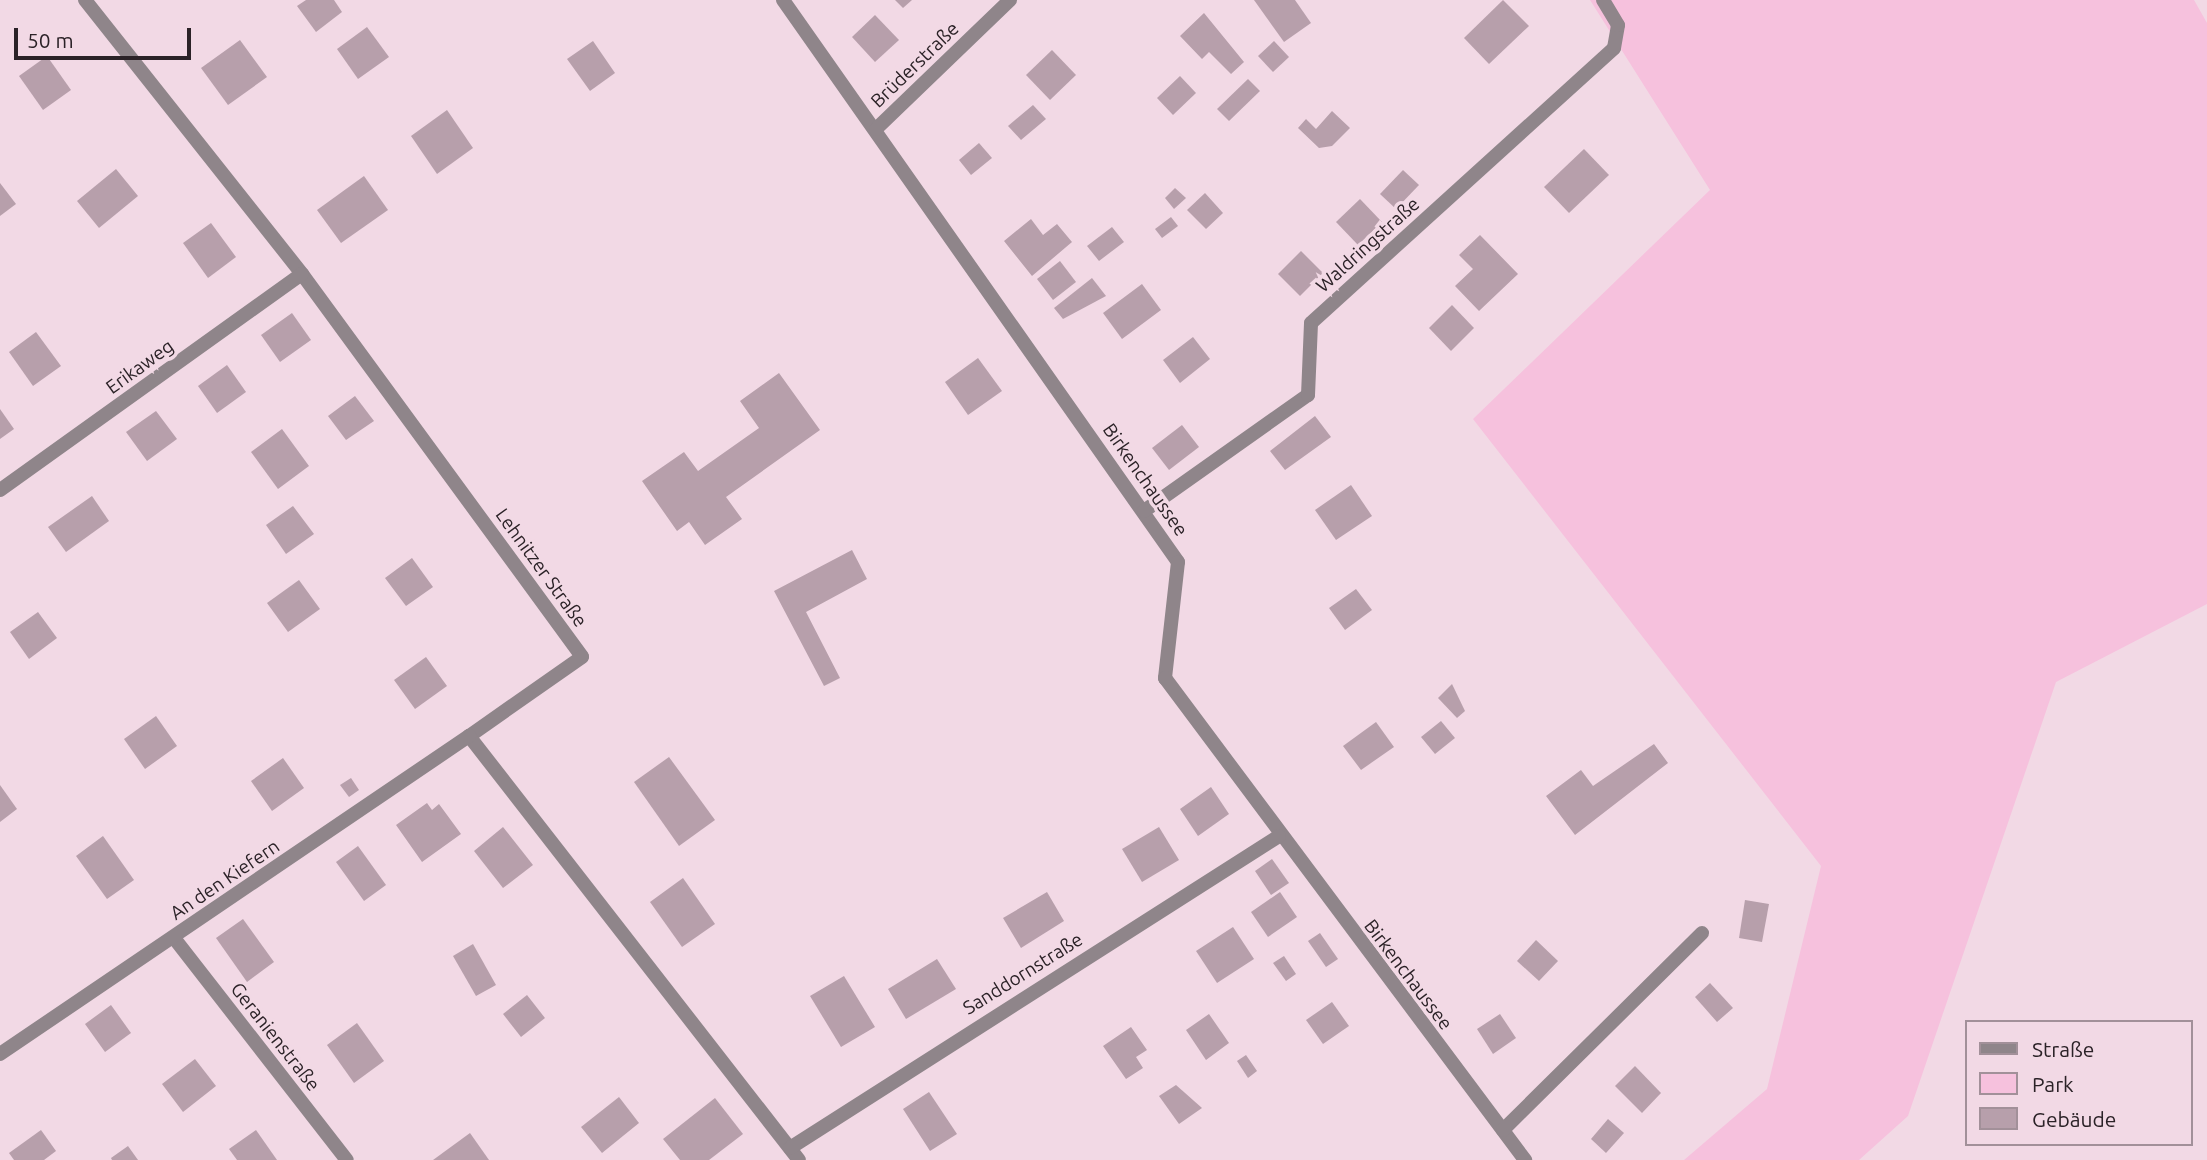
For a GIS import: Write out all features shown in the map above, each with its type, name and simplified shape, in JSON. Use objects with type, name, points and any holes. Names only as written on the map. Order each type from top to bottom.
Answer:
[{"type":"street","name":"Lehnitzer Straße","points":[[85,0],[302,274],[582,657],[470,736]]},
{"type":"street","name":"Birkenchaussee","points":[[783,0],[1178,562],[1165,678],[1279,836],[1525,1160]]},
{"type":"street","name":"Brüderstraße","points":[[876,129],[1010,0]]},
{"type":"street","name":"Waldringstraße","points":[[1144,510],[1308,395],[1311,323],[1614,48],[1618,25],[1603,0]]},
{"type":"street","name":"Erikaweg","points":[[0,490],[302,274]]},
{"type":"street","name":"An den Kiefern","points":[[0,1054],[470,736]]},
{"type":"street","points":[[470,736],[794,1154]]},
{"type":"street","name":"Sanddornstraße","points":[[794,1154],[1279,836]]},
{"type":"street","points":[[1503,1130],[1702,933]]},
{"type":"street","name":"Geranienstraße","points":[[174,938],[346,1160]]},
{"type":"green space","points":[[1590,0],[2194,0],[2207,23],[2207,604],[2056,682],[1908,1116],[1859,1160],[1684,1160],[1767,1089],[1821,866],[1473,419],[1710,190]]},
{"type":"building","points":[[306,0],[334,0],[342,12],[316,32],[297,6]]},
{"type":"building","points":[[895,0],[912,0],[903,8]]},
{"type":"building","points":[[1254,0],[1295,0],[1311,23],[1284,42]]},
{"type":"building","points":[[1503,0],[1529,26],[1489,64],[1464,38]]},
{"type":"building","points":[[1204,13],[1244,62],[1231,74],[1209,52],[1202,59],[1180,36]]},
{"type":"building","points":[[875,15],[899,40],[875,62],[852,37]]},
{"type":"building","points":[[367,27],[389,57],[358,79],[337,49]]},
{"type":"building","points":[[240,40],[267,77],[228,105],[201,68]]},
{"type":"building","points":[[593,41],[615,73],[590,91],[567,59]]},
{"type":"building","points":[[1274,41],[1289,57],[1273,72],[1258,56]]},
{"type":"building","points":[[1052,50],[1076,75],[1050,100],[1026,75]]},
{"type":"building","points":[[47,56],[71,90],[43,110],[19,76]]},
{"type":"building","points":[[1180,76],[1196,93],[1173,115],[1157,98]]},
{"type":"building","points":[[1248,79],[1260,91],[1229,121],[1217,109]]},
{"type":"building","points":[[1033,105],[1046,119],[1021,140],[1008,126]]},
{"type":"building","points":[[447,110],[473,148],[437,174],[411,136]]},
{"type":"building","points":[[1332,111],[1350,128],[1332,146],[1319,148],[1298,128],[1306,119],[1316,129]]},
{"type":"building","points":[[979,143],[992,158],[971,175],[959,160]]},
{"type":"building","points":[[1584,149],[1609,175],[1569,213],[1544,187]]},
{"type":"building","points":[[116,169],[138,196],[99,228],[77,201]]},
{"type":"building","points":[[1403,170],[1419,185],[1396,209],[1380,194]]},
{"type":"building","points":[[364,176],[388,210],[341,243],[317,210]]},
{"type":"building","points":[[0,183],[16,204],[0,216]]},
{"type":"building","points":[[1175,188],[1186,198],[1174,209],[1165,198]]},
{"type":"building","points":[[1205,193],[1223,213],[1206,229],[1187,210]]},
{"type":"building","points":[[1360,199],[1382,222],[1358,245],[1336,222]]},
{"type":"building","points":[[1171,217],[1178,226],[1162,238],[1155,229]]},
{"type":"building","points":[[1031,219],[1043,235],[1057,224],[1072,242],[1032,276],[1004,241]]},
{"type":"building","points":[[211,223],[236,257],[208,278],[183,243]]},
{"type":"building","points":[[1112,227],[1124,242],[1099,261],[1087,246]]},
{"type":"building","points":[[1480,235],[1518,274],[1479,311],[1455,286],[1473,269],[1459,255]]},
{"type":"building","points":[[1301,251],[1323,273],[1300,296],[1278,274]]},
{"type":"building","points":[[1060,261],[1076,282],[1053,300],[1037,279]]},
{"type":"building","points":[[1092,278],[1106,296],[1063,319],[1054,308]]},
{"type":"building","points":[[1142,284],[1161,310],[1122,339],[1103,313]]},
{"type":"building","points":[[1452,305],[1474,328],[1451,351],[1429,328]]},
{"type":"building","points":[[292,313],[311,340],[280,362],[261,335]]},
{"type":"building","points":[[36,332],[61,366],[33,386],[9,352]]},
{"type":"building","points":[[1193,337],[1210,359],[1180,383],[1163,360]]},
{"type":"building","points":[[978,358],[1002,391],[968,415],[945,382]]},
{"type":"building","points":[[227,365],[246,392],[217,413],[198,386]]},
{"type":"building","points":[[779,373],[820,430],[726,497],[742,519],[705,545],[689,522],[677,531],[642,481],[684,452],[698,471],[759,428],[740,401]]},
{"type":"building","points":[[355,396],[374,421],[346,440],[328,416]]},
{"type":"building","points":[[0,409],[14,429],[0,439]]},
{"type":"building","points":[[156,411],[177,439],[147,461],[126,432]]},
{"type":"building","points":[[1315,416],[1331,437],[1285,470],[1270,451]]},
{"type":"building","points":[[1182,425],[1199,447],[1169,470],[1152,448]]},
{"type":"building","points":[[282,429],[309,466],[278,489],[251,452]]},
{"type":"building","points":[[1351,485],[1372,516],[1336,540],[1315,510]]},
{"type":"building","points":[[92,496],[109,521],[66,552],[48,527]]},
{"type":"building","points":[[293,506],[314,534],[286,554],[266,525]]},
{"type":"building","points":[[852,550],[867,579],[806,612],[840,678],[824,686],[774,591]]},
{"type":"building","points":[[412,558],[433,587],[406,606],[385,578]]},
{"type":"building","points":[[299,580],[320,609],[288,632],[267,603]]},
{"type":"building","points":[[1356,589],[1372,610],[1345,630],[1329,608]]},
{"type":"building","points":[[38,612],[57,638],[29,659],[10,632]]},
{"type":"building","points":[[426,657],[447,686],[415,709],[394,680]]},
{"type":"building","points":[[1452,684],[1465,711],[1457,718],[1438,698]]},
{"type":"building","points":[[156,716],[177,746],[145,769],[124,739]]},
{"type":"building","points":[[1441,721],[1455,738],[1435,754],[1421,737]]},
{"type":"building","points":[[1376,722],[1394,747],[1361,770],[1343,746]]},
{"type":"building","points":[[1654,744],[1668,763],[1575,835],[1546,796],[1581,770],[1593,786]]},
{"type":"building","points":[[669,757],[715,820],[679,846],[634,782]]},
{"type":"building","points":[[283,758],[304,788],[272,811],[251,781]]},
{"type":"building","points":[[351,778],[359,790],[349,797],[340,785]]},
{"type":"building","points":[[0,785],[17,809],[0,822]]},
{"type":"building","points":[[1211,787],[1229,814],[1198,836],[1180,809]]},
{"type":"building","points":[[427,803],[432,810],[439,804],[461,834],[422,862],[396,825]]},
{"type":"building","points":[[503,827],[533,865],[503,888],[474,851]]},
{"type":"building","points":[[1159,827],[1179,860],[1142,882],[1122,849]]},
{"type":"building","points":[[103,836],[134,880],[107,899],[76,856]]},
{"type":"building","points":[[358,846],[386,885],[364,901],[336,862]]},
{"type":"building","points":[[1272,859],[1289,883],[1271,895],[1255,871]]},
{"type":"building","points":[[683,878],[715,924],[682,947],[650,902]]},
{"type":"building","points":[[1047,892],[1064,921],[1021,948],[1003,918]]},
{"type":"building","points":[[1280,892],[1297,917],[1268,937],[1251,912]]},
{"type":"building","points":[[1745,900],[1769,904],[1762,942],[1739,938]]},
{"type":"building","points":[[243,919],[274,962],[247,982],[216,938]]},
{"type":"building","points":[[1233,927],[1254,959],[1217,983],[1196,951]]},
{"type":"building","points":[[1320,933],[1338,959],[1326,967],[1308,941]]},
{"type":"building","points":[[1536,940],[1558,961],[1539,981],[1517,961]]},
{"type":"building","points":[[473,944],[496,985],[476,996],[453,956]]},
{"type":"building","points":[[1284,956],[1296,974],[1286,981],[1273,963]]},
{"type":"building","points":[[937,959],[956,989],[906,1019],[888,989]]},
{"type":"building","points":[[844,976],[875,1027],[841,1047],[810,996]]},
{"type":"building","points":[[1710,983],[1733,1008],[1717,1022],[1695,997]]},
{"type":"building","points":[[527,995],[545,1018],[521,1037],[503,1014]]},
{"type":"building","points":[[1332,1002],[1349,1026],[1323,1044],[1306,1020]]},
{"type":"building","points":[[111,1005],[131,1033],[105,1052],[85,1024]]},
{"type":"building","points":[[1209,1014],[1229,1043],[1206,1060],[1186,1030]]},
{"type":"building","points":[[1500,1014],[1516,1038],[1493,1054],[1477,1029]]},
{"type":"building","points":[[357,1023],[384,1061],[354,1083],[327,1045]]},
{"type":"building","points":[[1131,1027],[1147,1050],[1136,1057],[1143,1068],[1126,1079],[1103,1046]]},
{"type":"building","points":[[1246,1055],[1257,1071],[1248,1078],[1237,1061]]},
{"type":"building","points":[[195,1059],[216,1086],[183,1112],[162,1084]]},
{"type":"building","points":[[1635,1066],[1661,1093],[1642,1113],[1615,1086]]},
{"type":"building","points":[[1176,1085],[1202,1108],[1179,1124],[1159,1096]]},
{"type":"building","points":[[929,1092],[957,1134],[930,1151],[903,1109]]},
{"type":"building","points":[[619,1097],[639,1123],[602,1153],[581,1127]]},
{"type":"building","points":[[715,1098],[743,1134],[709,1160],[680,1160],[663,1139]]},
{"type":"building","points":[[1608,1119],[1624,1133],[1606,1153],[1591,1139]]},
{"type":"building","points":[[41,1130],[56,1151],[44,1160],[14,1160],[9,1153]]},
{"type":"building","points":[[256,1130],[277,1160],[237,1160],[229,1149]]},
{"type":"building","points":[[470,1133],[489,1160],[433,1160]]},
{"type":"building","points":[[128,1146],[138,1160],[112,1160],[111,1158]]}]
